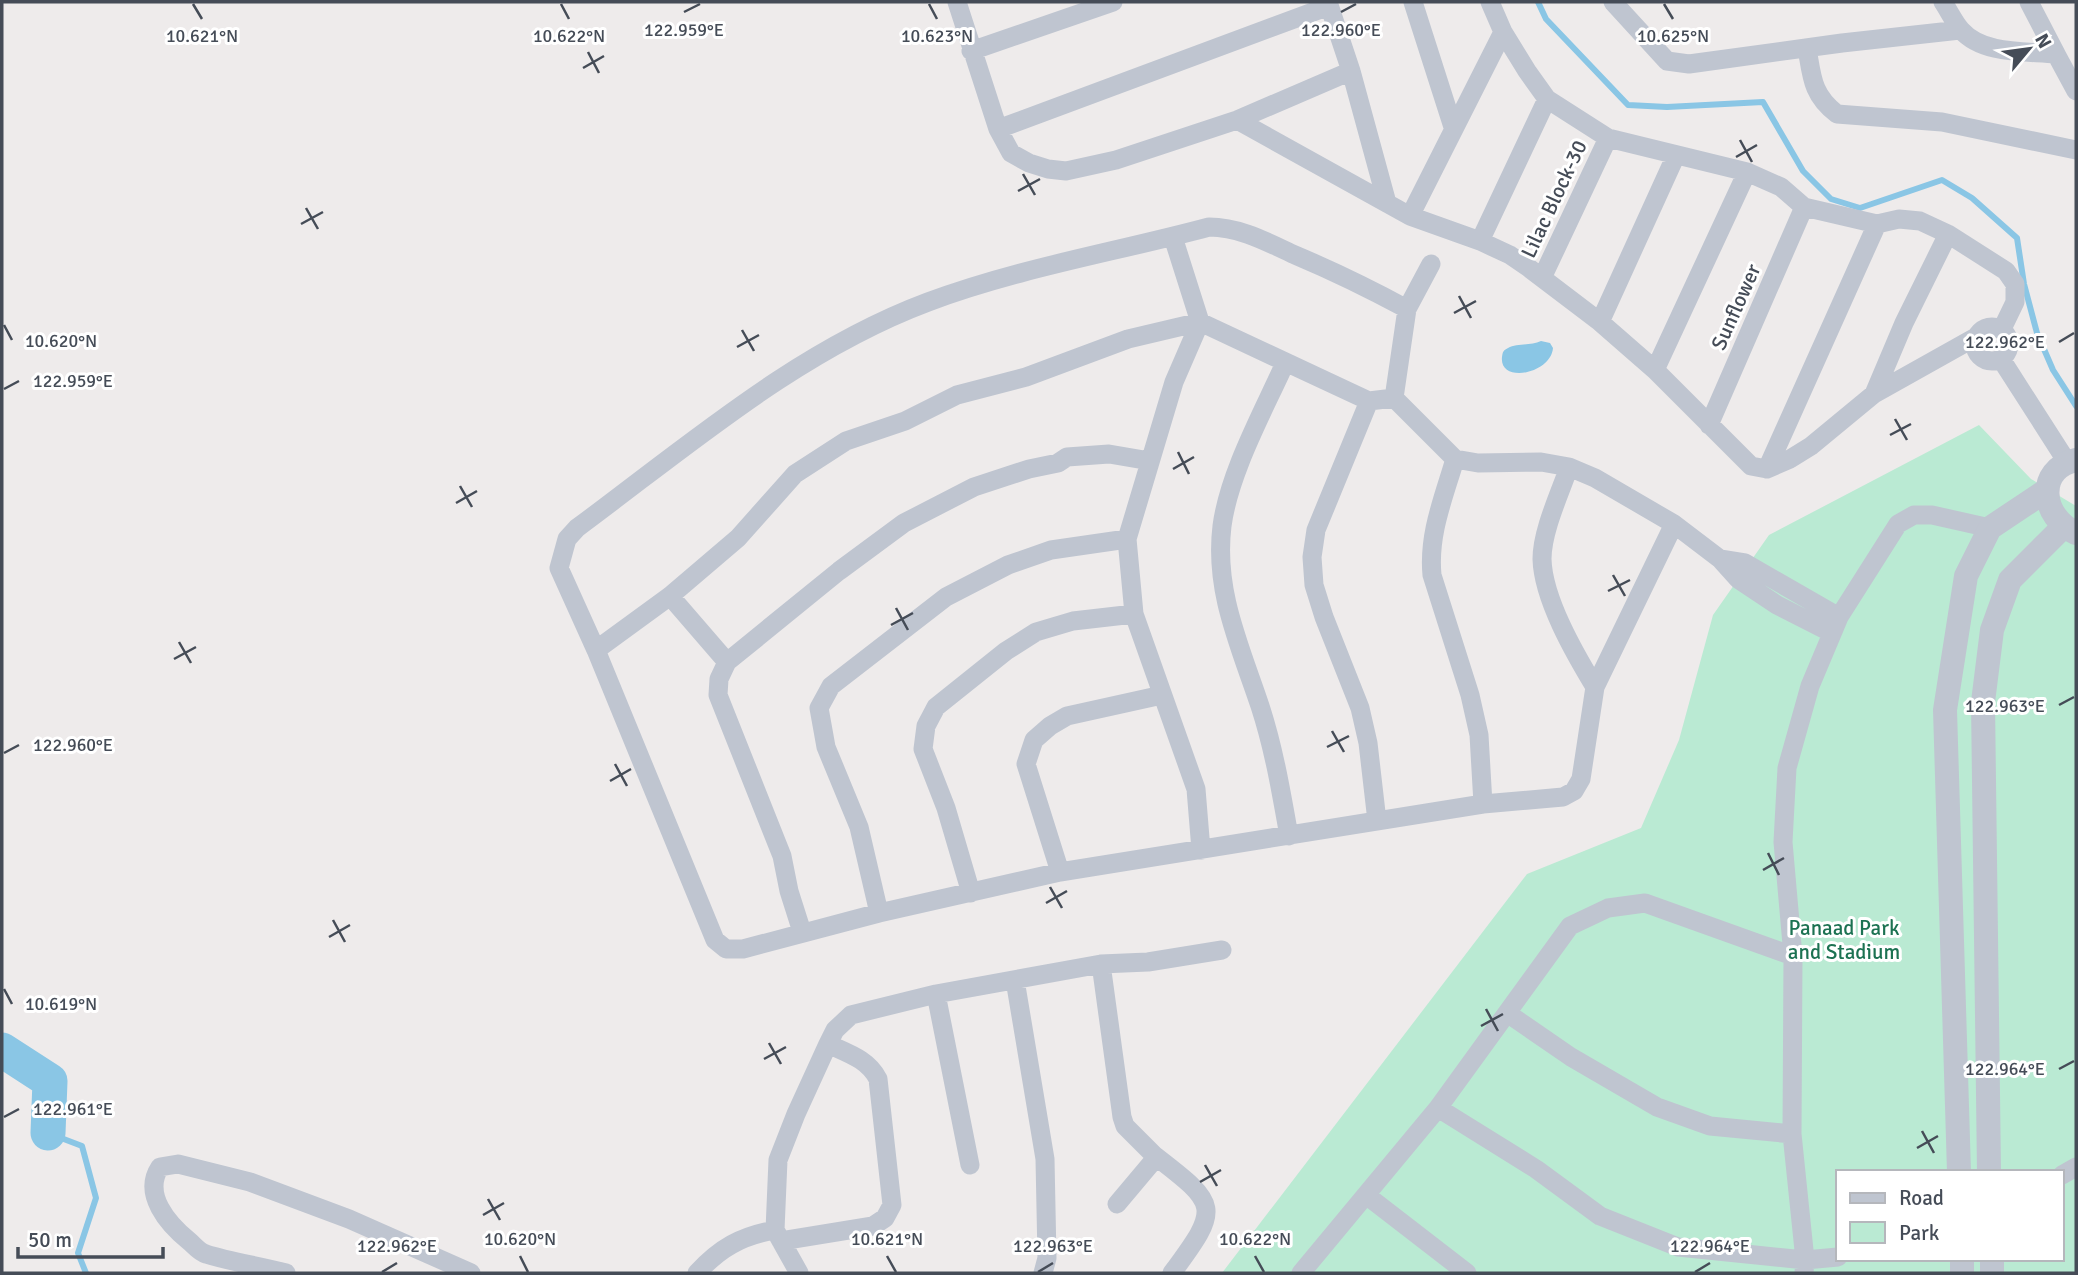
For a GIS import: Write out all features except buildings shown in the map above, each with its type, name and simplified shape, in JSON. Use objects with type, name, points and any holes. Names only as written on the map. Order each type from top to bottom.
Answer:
[{"type":"street","points":[[957,2],[998,129],[1011,153],[1029,163],[1066,171],[1116,160],[1237,120],[1351,71]]},
{"type":"street","points":[[971,51],[1113,2]]},
{"type":"street","points":[[1413,2],[1453,127]]},
{"type":"street","points":[[1490,2],[1503,32],[1548,99],[1608,138],[1747,172],[1781,187],[1804,207],[1877,224],[1899,219],[1920,221],[1948,234],[2006,271],[2015,284],[2015,302],[2002,329]]},
{"type":"street","points":[[1613,2],[1667,61],[1678,64],[1961,30]]},
{"type":"street","points":[[1943,2],[1961,30],[1973,41],[1986,47],[2056,54]]},
{"type":"street","points":[[2029,2],[2076,90]]},
{"type":"street","points":[[998,129],[1329,4],[1351,71],[1387,203]]},
{"type":"street","points":[[1410,216],[1503,32]]},
{"type":"street","points":[[1807,48],[1815,91],[1824,104],[1837,114],[1942,122],[2076,150]]},
{"type":"street","points":[[1480,242],[1548,99]]},
{"type":"street","points":[[1237,120],[1410,216],[1510,255],[1600,322],[1654,370],[1751,467],[1767,470],[1811,446],[1874,394],[1974,338],[1982,329],[1993,326],[2002,329],[2009,339],[2008,352],[2001,359],[1988,362],[1977,355],[1974,338]]},
{"type":"street","name":"Lilac Block-30","points":[[1542,278],[1608,138]]},
{"type":"street","points":[[1600,322],[1676,155]]},
{"type":"street","points":[[1654,370],[1747,172]]},
{"type":"street","name":"Sunflower","points":[[1709,425],[1804,207]]},
{"type":"street","points":[[1767,470],[1877,224]]},
{"type":"street","points":[[1407,309],[1355,281],[1227,227],[1209,227],[1032,270],[927,302],[860,333],[782,376],[577,528],[567,539],[559,568],[596,650],[715,940],[726,949],[743,949],[879,913],[1060,872],[1483,804],[1563,797],[1574,791],[1581,779],[1595,687],[1674,524]]},
{"type":"street","points":[[1874,394],[1904,323],[1948,234]]},
{"type":"street","points":[[1173,237],[1200,322],[1174,382],[1128,539],[1134,614],[1196,789],[1201,850]]},
{"type":"street","points":[[1394,398],[1407,309],[1431,264]]},
{"type":"street","points":[[596,650],[670,597],[738,538],[795,474],[846,441],[905,421],[957,395],[1026,377],[1128,339],[1200,322],[1369,401],[1394,398]]},
{"type":"street","points":[[1989,1170],[1983,702],[1992,630],[2010,580],[2069,530],[2050,510],[2047,490],[2053,475],[2072,461],[2001,359]]},
{"type":"street","points":[[1285,363],[1231,486],[1222,526],[1221,570],[1229,620],[1276,760],[1289,836]]},
{"type":"street","points":[[1394,398],[1455,458],[1478,463],[1541,462],[1569,467],[1595,478],[1674,524],[1720,559],[1738,579],[1777,606],[1836,625]]},
{"type":"street","points":[[1369,401],[1316,530],[1312,557],[1314,586],[1360,708],[1368,743],[1377,821]]},
{"type":"street","points":[[802,932],[789,891],[782,856],[718,695],[719,680],[727,662],[839,571],[904,523],[974,487],[1029,469],[1058,463],[1067,457],[1109,454],[1150,461]]},
{"type":"street","points":[[1455,458],[1432,538],[1430,558],[1432,575],[1476,722],[1483,804]]},
{"type":"street","points":[[1569,467],[1549,522],[1542,558],[1545,581],[1569,646],[1595,687]]},
{"type":"street","points":[[1959,1170],[1945,710],[1966,576],[1990,528],[2047,490]]},
{"type":"street","points":[[1804,1267],[1791,1134],[1793,956],[1783,842],[1787,768],[1810,686],[1836,625],[1898,524],[1914,515],[1932,515],[1990,528]]},
{"type":"street","points":[[879,913],[859,827],[826,747],[819,708],[831,686],[946,597],[1008,565],[1051,550],[1128,539]]},
{"type":"street","points":[[670,597],[727,662]]},
{"type":"street","points":[[971,893],[946,807],[923,750],[926,726],[936,707],[1006,651],[1036,632],[1073,621],[1134,614]]},
{"type":"street","points":[[1060,872],[1036,801],[1027,764],[1034,740],[1050,726],[1068,716],[1162,695]]},
{"type":"street","points":[[1301,1273],[1438,1108],[1570,926],[1608,908],[1645,903],[1793,956]]},
{"type":"street","points":[[799,1273],[778,1236],[778,1160],[835,1030],[851,1015],[936,995],[1101,964],[1148,962],[1223,950]]},
{"type":"street","points":[[1101,964],[1122,1117],[1130,1132],[1188,1181],[1204,1199],[1207,1208],[1199,1237],[1172,1273]]},
{"type":"street","points":[[1015,980],[1045,1159],[1047,1258],[1044,1273]]},
{"type":"street","points":[[936,995],[970,1165]]},
{"type":"street","points":[[1507,1013],[1571,1057],[1657,1107],[1710,1126],[1791,1134]]},
{"type":"street","points":[[697,1273],[734,1242],[751,1234],[778,1236],[873,1226],[885,1218],[892,1205],[878,1079],[872,1068],[863,1061],[828,1044]]},
{"type":"street","points":[[1438,1108],[1536,1169],[1600,1216],[1678,1247],[1804,1267],[1836,1258]]},
{"type":"street","points":[[1117,1204],[1154,1160],[1154,1155]]},
{"type":"street","points":[[286,1273],[248,1268],[203,1253],[177,1231],[154,1196],[154,1176],[160,1167],[178,1164],[250,1182],[349,1219],[471,1273]]},
{"type":"street","points":[[1366,1195],[1467,1273]]},
{"type":"green space","name":"Panaad Park and Stadium","points":[[1979,425],[2031,479],[2076,506],[2076,1273],[1222,1273],[1527,874],[1641,828],[1679,740],[1713,615],[1769,535]]},
{"type":"water","points":[[1541,341],[1550,343],[1553,348],[1544,364],[1526,372],[1516,373],[1508,371],[1503,365],[1502,355],[1506,349]]},
{"type":"waterway","points":[[1538,2],[1546,19],[1628,105],[1667,107],[1763,102],[1803,171],[1831,199],[1860,208],[1942,180],[1972,198],[2017,238],[2024,284],[2037,333],[2053,370],[2076,406]]},
{"type":"waterway","points":[[2,1050],[50,1081],[48,1133]]},
{"type":"waterway","points":[[48,1133],[82,1146],[96,1198],[78,1253],[86,1273]]}]
